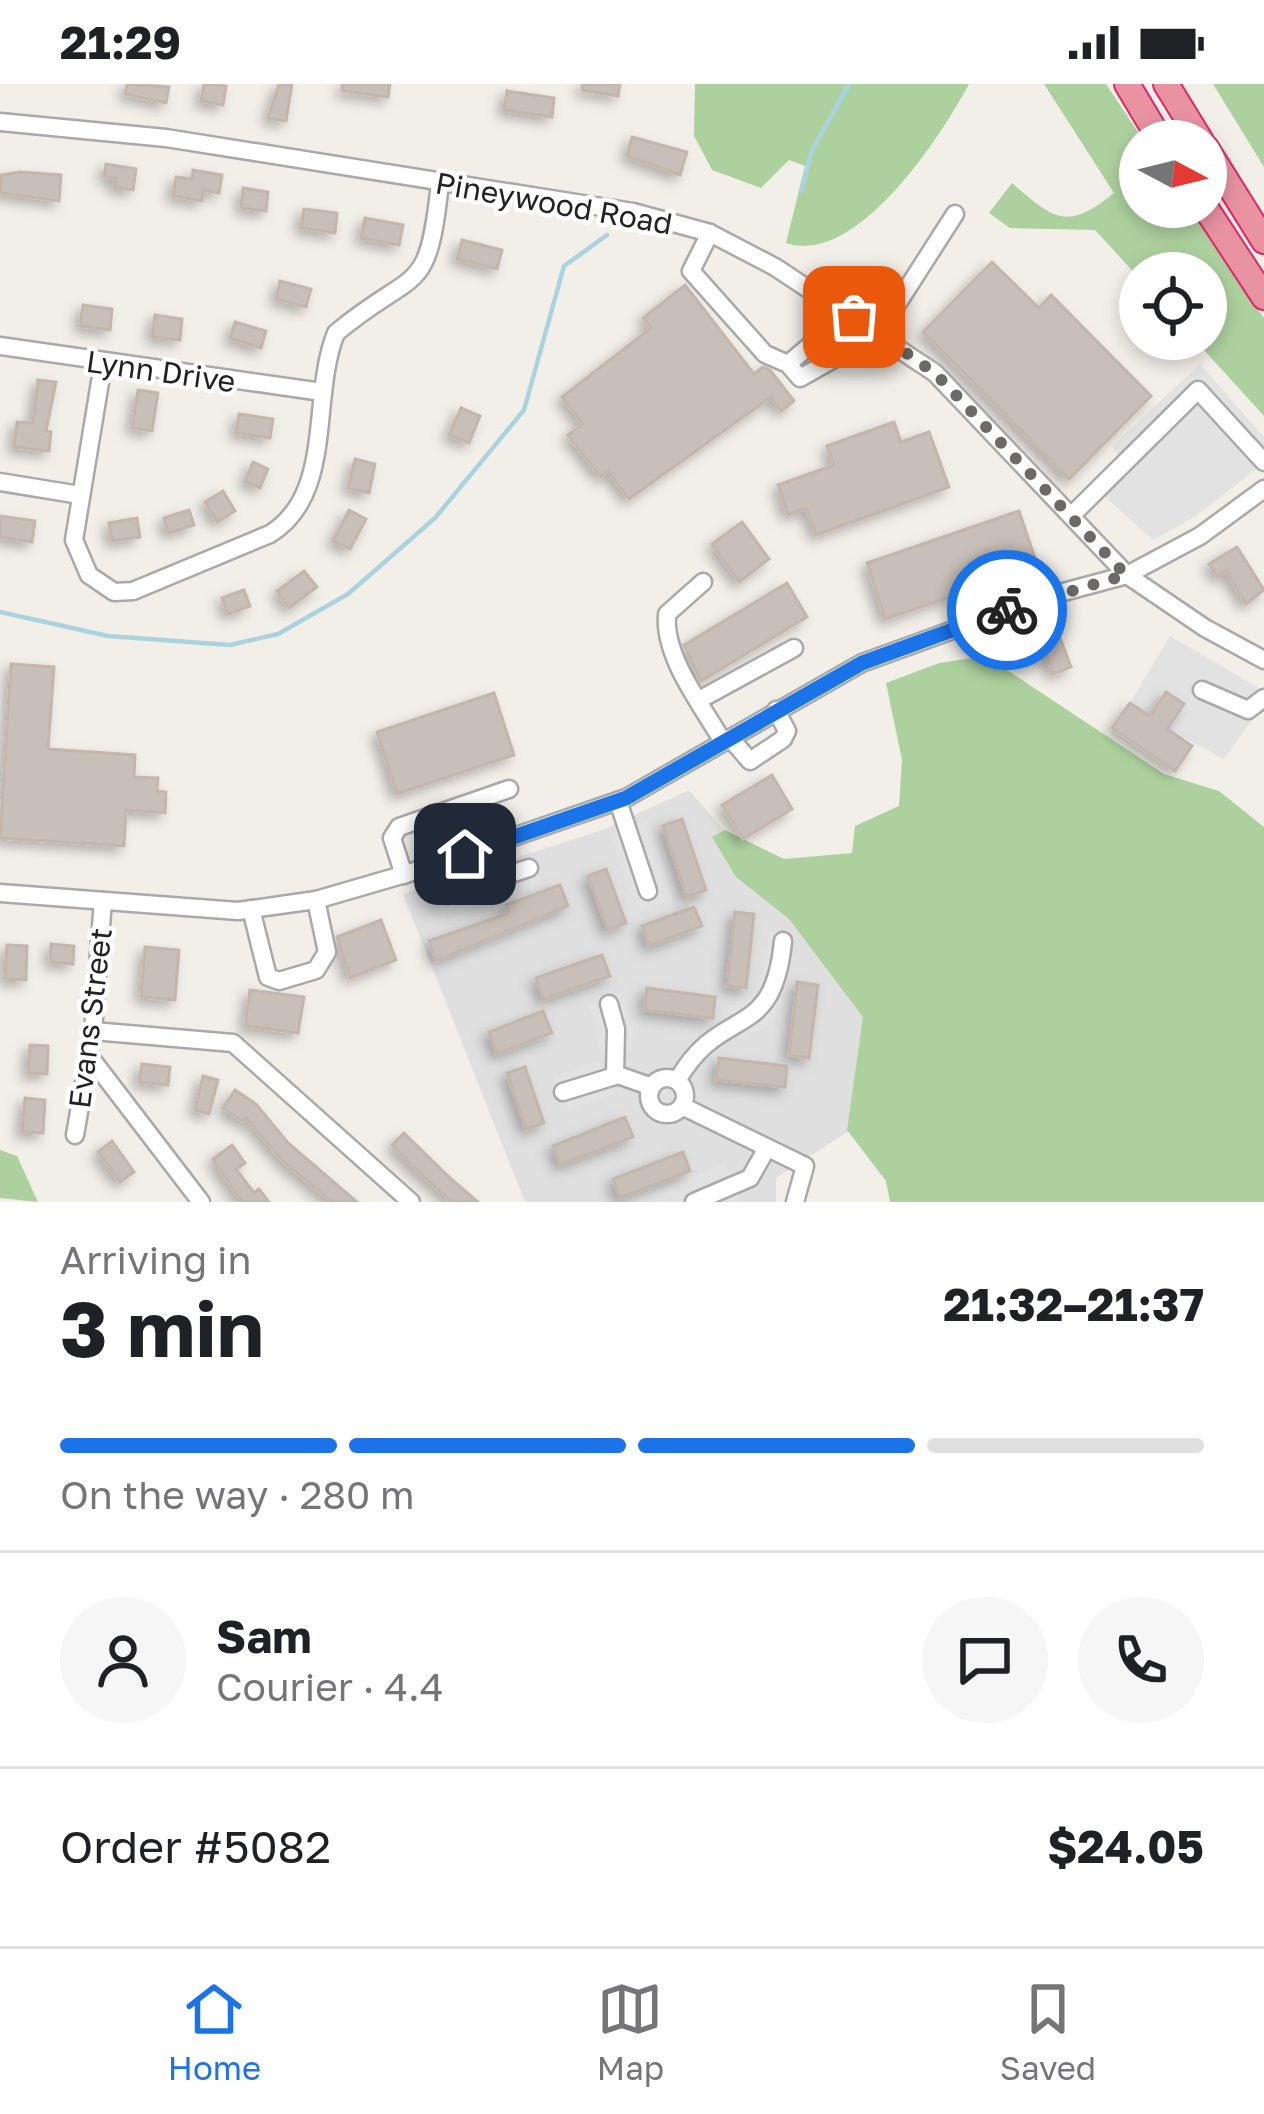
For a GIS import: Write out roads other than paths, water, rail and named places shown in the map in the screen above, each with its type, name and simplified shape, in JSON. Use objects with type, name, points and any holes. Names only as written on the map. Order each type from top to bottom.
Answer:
[{"type":"highway","points":[[1127,84],[1148,120]]},
{"type":"highway","points":[[1166,84],[1188,120]]},
{"type":"highway","points":[[1227,182],[1264,241]]},
{"type":"highway","points":[[1218,228],[1264,297]]},
{"type":"street","name":"Pineywood Road","points":[[0,122],[166,138],[633,212],[710,232],[848,314],[935,373],[1126,575],[1205,628],[1264,660]]},
{"type":"street","points":[[103,364],[74,540],[89,575],[114,592],[151,586],[248,545],[289,522],[312,473],[335,333],[420,275],[433,250],[440,182]]},
{"type":"street","points":[[710,232],[691,271],[765,354],[788,364],[806,380],[878,334],[955,214]]},
{"type":"street","points":[[788,364],[848,314]]},
{"type":"street","name":"Lynn Drive","points":[[0,346],[322,392]]},
{"type":"street","points":[[1072,515],[1198,390],[1264,462]]},
{"type":"street","points":[[0,482],[80,495]]},
{"type":"street","points":[[0,893],[251,909],[316,900],[404,875],[618,801],[862,663],[1041,598],[1126,575],[1200,536],[1264,488]]},
{"type":"street","points":[[704,582],[667,614],[666,627],[699,700],[726,740],[749,761],[783,739],[787,731],[776,710]]},
{"type":"street","points":[[699,700],[794,647]]},
{"type":"street","points":[[1202,690],[1248,710],[1264,698]]},
{"type":"street","points":[[404,875],[392,838],[399,827],[509,788]]},
{"type":"street","points":[[618,801],[648,890]]},
{"type":"street","points":[[430,866],[447,895],[530,868]]},
{"type":"street","points":[[251,909],[268,976],[279,981],[316,970],[326,952],[316,900]]},
{"type":"street","name":"Evans Street","points":[[75,1135],[94,1031],[104,901]]},
{"type":"street","points":[[677,1081],[706,1039],[765,1008],[779,982],[783,941]]},
{"type":"street","points":[[609,1004],[616,1029],[615,1076]]},
{"type":"street","points":[[94,1031],[233,1043],[411,1202]]},
{"type":"street","points":[[90,1058],[201,1202]]},
{"type":"street","points":[[563,1092],[615,1076],[652,1087],[666,1078],[677,1081],[684,1090],[682,1106],[672,1114],[655,1110],[652,1087]]},
{"type":"street","points":[[682,1106],[805,1166],[795,1202]]},
{"type":"street","points":[[694,1202],[750,1178],[767,1148]]},
{"type":"waterway","points":[[801,191],[812,150],[849,84]]},
{"type":"waterway","points":[[0,612],[108,636],[230,645],[278,634],[348,594],[435,518],[524,410],[564,266],[607,235]]}]
